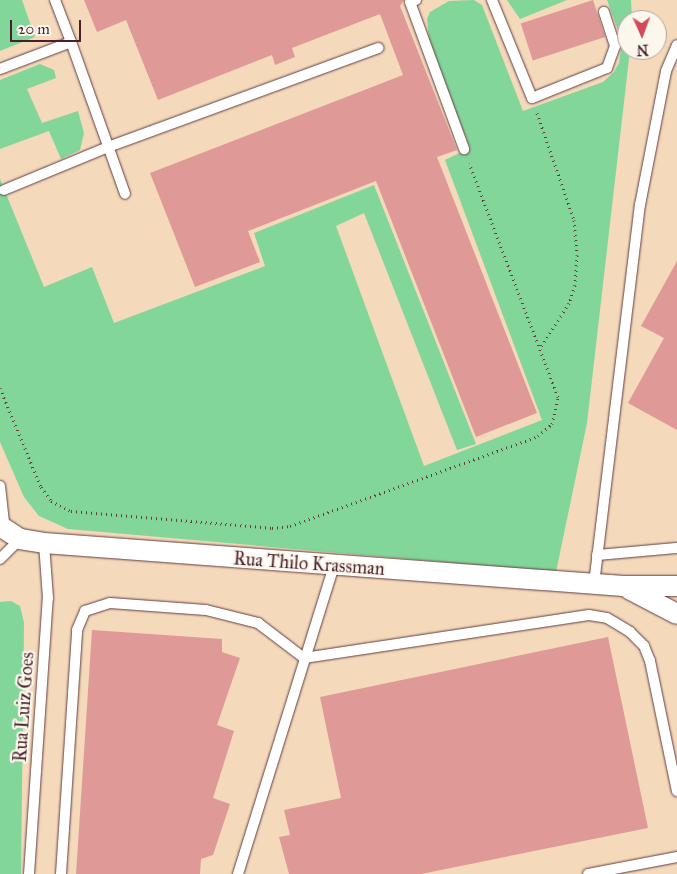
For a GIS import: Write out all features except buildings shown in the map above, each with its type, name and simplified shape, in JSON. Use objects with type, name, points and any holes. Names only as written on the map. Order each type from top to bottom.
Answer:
[{"type":"street","name":"Rua Thilo Krassman","points":[[8,532],[44,543],[623,586],[677,586]]},
{"type":"street","name":"Rua Thilo Krassman","points":[[623,586],[677,614]]},
{"type":"lane","points":[[56,0],[125,194]]},
{"type":"lane","points":[[416,0],[410,2],[464,148]]},
{"type":"lane","points":[[492,0],[532,98],[608,68],[614,57],[615,46],[604,12]]},
{"type":"lane","points":[[0,69],[71,42]]},
{"type":"lane","points":[[594,584],[640,206],[666,71],[677,45]]},
{"type":"lane","points":[[4,190],[108,147],[378,48]]},
{"type":"lane","points":[[0,486],[8,532],[0,559]]},
{"type":"lane","name":"Rua Luiz Goes","points":[[29,874],[48,598],[44,543]]},
{"type":"lane","points":[[598,555],[677,548]]},
{"type":"lane","points":[[238,874],[334,566]]},
{"type":"lane","points":[[62,874],[76,630],[85,611],[110,603],[206,610],[258,623],[304,658],[589,616],[606,618],[630,632],[644,646],[650,660],[677,791]]},
{"type":"lane","points":[[588,874],[677,857]]},
{"type":"path","points":[[532,98],[574,220],[577,255],[575,286],[569,303],[540,349]]},
{"type":"path","points":[[0,388],[40,487],[60,507],[72,511],[272,528],[319,518],[538,436],[552,424],[558,397],[464,148]]},
{"type":"green space","points":[[0,0],[22,0],[35,37],[0,51]]},
{"type":"green space","points":[[474,0],[482,5],[523,111],[603,82],[614,72],[619,60],[629,60],[587,423],[556,572],[68,529],[39,516],[24,497],[0,442],[0,179],[44,287],[92,267],[114,323],[265,266],[254,233],[374,185],[476,444],[457,450],[364,213],[336,226],[424,466],[542,420],[445,160],[470,148],[429,40],[427,19],[430,12],[449,1]]},
{"type":"green space","points":[[507,0],[567,0],[520,19]]},
{"type":"green space","points":[[607,0],[631,0],[632,10],[617,10],[617,27]]},
{"type":"green space","points":[[40,64],[54,70],[56,78],[27,89],[42,123],[78,111],[84,133],[80,150],[61,159],[49,131],[0,149],[0,80]]},
{"type":"green space","points":[[11,601],[20,606],[24,623],[21,874],[0,874],[0,602]]}]
